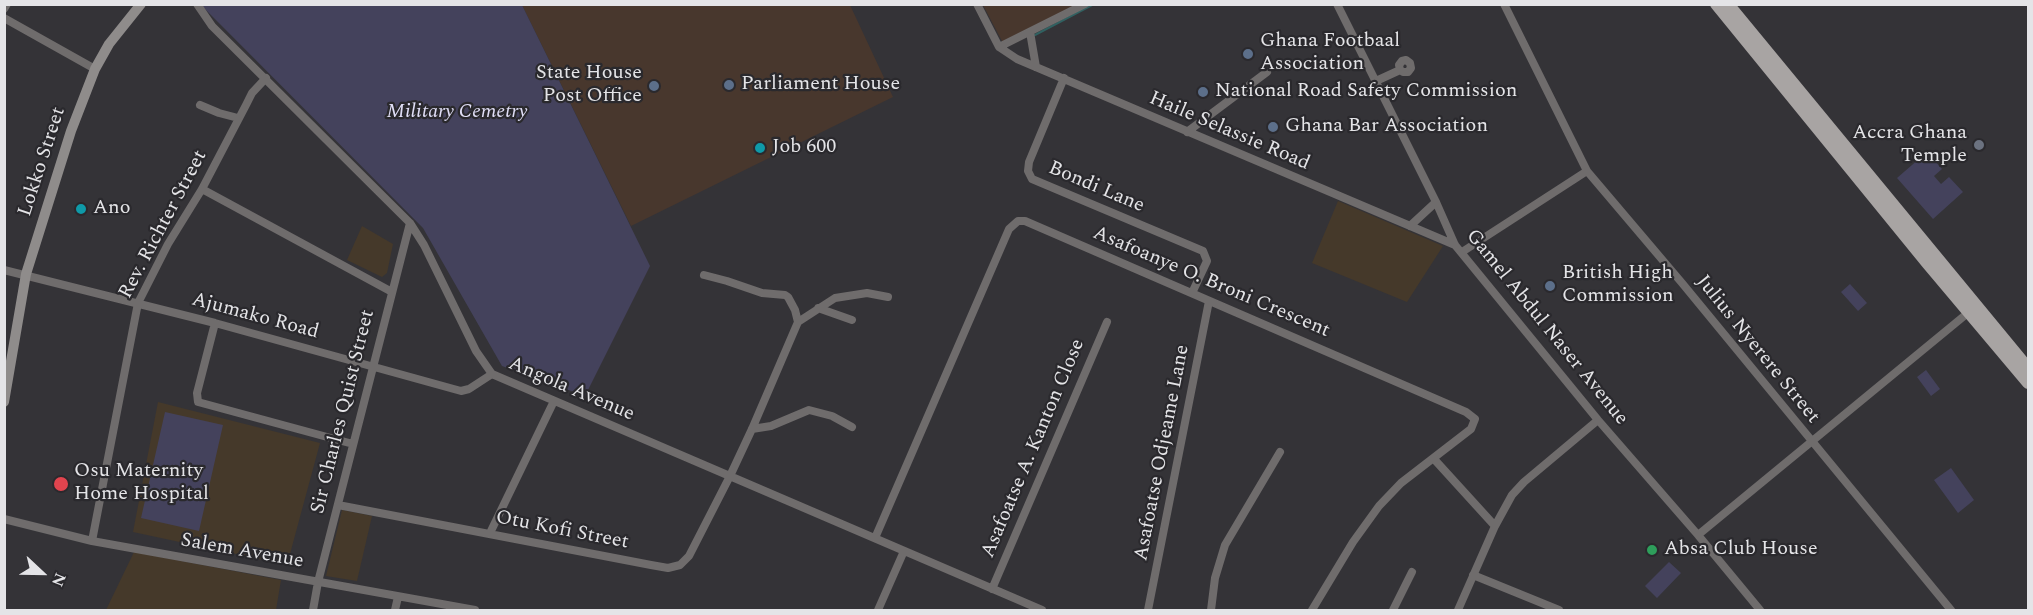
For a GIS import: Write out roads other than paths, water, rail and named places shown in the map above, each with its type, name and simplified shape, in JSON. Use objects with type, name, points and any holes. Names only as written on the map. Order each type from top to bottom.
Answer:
[{"type":"main road","name":"Lokko Street","points":[[130,16],[134,4]]},
{"type":"main road","name":"Lokko Street","points":[[4,402],[8,358],[26,274],[70,131],[95,69],[109,44],[141,4]]},
{"type":"main road","points":[[1716,4],[2028,383]]},
{"type":"main road","points":[[1728,4],[2028,368]]},
{"type":"street","points":[[4,9],[7,4]]},
{"type":"street","name":"Angola Avenue","points":[[197,4],[212,26],[410,223],[424,246],[476,351],[492,374],[1042,610]]},
{"type":"street","points":[[977,4],[999,47],[1085,4]]},
{"type":"street","name":"Gamel Abdul Naser Avenue","points":[[1337,4],[1436,202],[1455,245],[1598,420],[1760,610]]},
{"type":"street","name":"Julius Nyerere Street","points":[[1504,4],[1587,171],[1951,610]]},
{"type":"street","points":[[4,18],[95,69]]},
{"type":"street","points":[[1030,32],[1036,67]]},
{"type":"street","name":"Haile Selassie Road","points":[[999,47],[1008,54],[1036,67],[1455,245]]},
{"type":"street","points":[[1376,81],[1400,70]]},
{"type":"street","points":[[1186,132],[1267,72]]},
{"type":"street","name":"Rev. Richter Street","points":[[92,541],[138,303],[168,244],[202,189],[252,93],[266,78]]},
{"type":"street","name":"Bondi Lane","points":[[1064,78],[1029,162],[1032,179],[1203,251],[1207,261],[1192,293]]},
{"type":"street","points":[[200,105],[238,118]]},
{"type":"street","points":[[1462,252],[1587,171]]},
{"type":"street","points":[[202,189],[392,292]]},
{"type":"street","points":[[1410,226],[1436,202]]},
{"type":"street","name":"Asafoanye O. Broni Crescent","points":[[875,538],[1009,229],[1018,220],[1025,221],[1466,411],[1475,419],[1471,429],[1401,483],[1373,513],[1312,610]]},
{"type":"street","name":"Sir Charles Quist Street","points":[[313,610],[318,582],[410,223]]},
{"type":"street","name":"Ajumako Road","points":[[4,270],[215,323],[461,391],[469,389],[492,374]]},
{"type":"street","points":[[704,275],[762,293],[785,295],[795,310],[798,322],[835,298],[867,293],[888,297]]},
{"type":"street","name":"Asafoatse Odjeame Lane","points":[[1148,610],[1209,301]]},
{"type":"street","points":[[818,308],[852,320]]},
{"type":"street","points":[[1698,535],[1969,312]]},
{"type":"street","name":"Otu Kofi Street","points":[[338,505],[668,568],[680,565],[689,555],[730,476],[798,322]]},
{"type":"street","name":"Asafoatse A. Kanton Close","points":[[992,589],[1107,322]]},
{"type":"street","points":[[215,323],[197,393],[198,402],[353,444]]},
{"type":"street","points":[[490,533],[554,401]]},
{"type":"street","points":[[752,429],[771,426],[809,410],[832,416],[852,427]]},
{"type":"street","points":[[1458,610],[1506,503],[1517,489],[1598,420]]},
{"type":"street","points":[[1212,610],[1215,578],[1225,545],[1280,452]]},
{"type":"street","points":[[1434,459],[1495,526]]},
{"type":"street","name":"Salem Avenue","points":[[4,519],[92,541],[475,610]]},
{"type":"street","points":[[880,610],[904,551]]},
{"type":"street","points":[[1394,610],[1412,572]]},
{"type":"street","points":[[1473,575],[1559,610]]},
{"type":"street","points":[[395,610],[398,597]]},
{"type":"waterway","points":[[1035,35],[1094,4]]},
{"type":"place","name":"Ghana Footbaal Association","points":[[1248,54]]},
{"type":"place","name":"Parliament House","points":[[729,85]]},
{"type":"place","name":"State House Post Office","points":[[654,86]]},
{"type":"place","name":"National Road Safety Commission","points":[[1203,92]]},
{"type":"place","name":"Ghana Bar Association","points":[[1273,127]]},
{"type":"place","name":"Accra Ghana Temple","points":[[1979,145]]},
{"type":"place","name":"Job 600","points":[[760,148]]},
{"type":"place","name":"Ano","points":[[81,209]]},
{"type":"place","name":"British High Commission","points":[[1550,286]]},
{"type":"place","name":"Osu Maternity Home Hospital","points":[[61,484]]},
{"type":"place","name":"Absa Club House","points":[[1652,550]]},
{"type":"park label","name":"Military Cemetry","points":[[457,113]]}]
